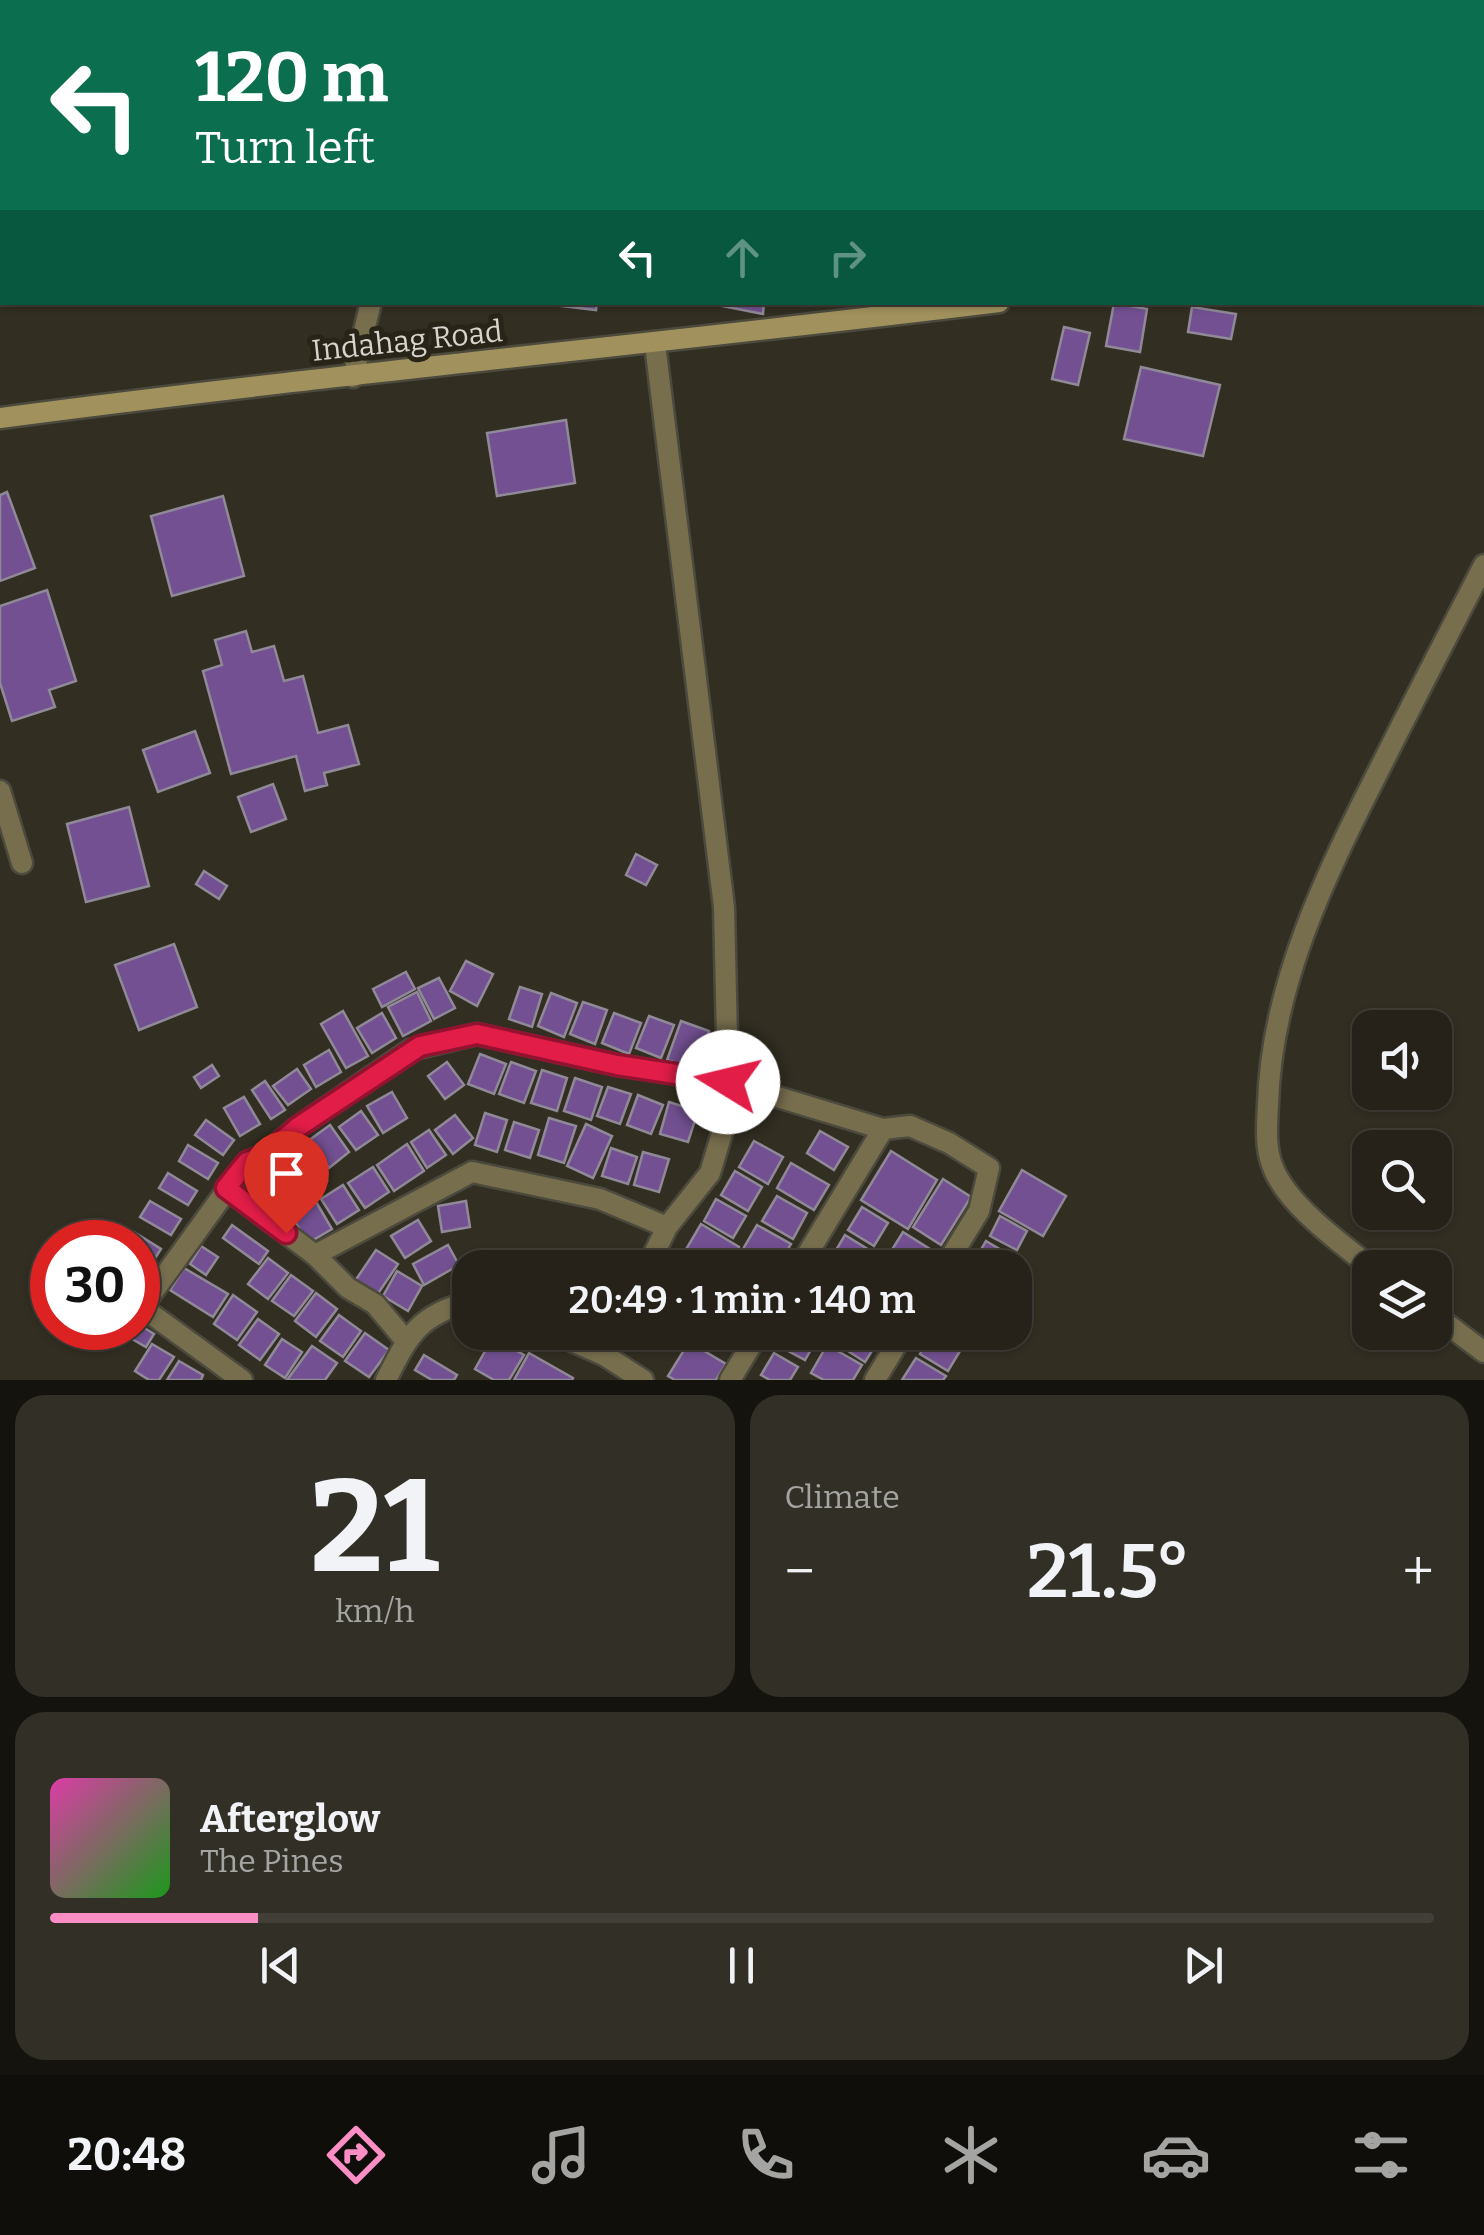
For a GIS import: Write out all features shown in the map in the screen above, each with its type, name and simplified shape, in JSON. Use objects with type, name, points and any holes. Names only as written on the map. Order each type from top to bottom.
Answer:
[{"type":"main road","name":"Indahag Road","points":[[0,418],[975,305]]},
{"type":"street","points":[[354,376],[370,305]]},
{"type":"street","points":[[655,344],[724,907],[728,1082],[722,1133],[710,1173],[668,1227],[656,1250]]},
{"type":"street","points":[[1352,1251],[1307,1212],[1281,1184],[1271,1164],[1267,1137],[1269,1068],[1285,988],[1349,828],[1484,565]]},
{"type":"street","points":[[0,791],[22,863]]},
{"type":"street","points":[[242,1380],[143,1308],[247,1162],[264,1156],[298,1127],[410,1050],[477,1034],[617,1065],[728,1082],[883,1129],[910,1126],[949,1143],[989,1168],[979,1211],[955,1250]]},
{"type":"street","points":[[809,1250],[883,1129]]},
{"type":"street","points":[[315,1255],[472,1172],[600,1199],[668,1227]]},
{"type":"street","points":[[226,1188],[315,1255],[348,1288],[375,1304],[406,1340]]},
{"type":"street","points":[[386,1380],[418,1324],[452,1306]]},
{"type":"street","points":[[1452,1328],[1484,1352]]},
{"type":"street","points":[[591,1350],[643,1380]]},
{"type":"street","points":[[604,1356],[607,1350]]},
{"type":"street","points":[[730,1380],[748,1350]]},
{"type":"street","points":[[875,1380],[893,1350]]},
{"type":"building","points":[[561,305],[597,305],[596,310]]},
{"type":"building","points":[[717,305],[764,305],[763,314]]},
{"type":"building","points":[[1114,305],[1147,309],[1140,352],[1106,346]]},
{"type":"building","points":[[1192,307],[1236,314],[1231,339],[1188,332]]},
{"type":"building","points":[[1064,327],[1090,333],[1078,385],[1052,379]]},
{"type":"building","points":[[1141,367],[1220,385],[1203,456],[1124,439]]},
{"type":"building","points":[[566,420],[575,483],[497,496],[487,433]]},
{"type":"building","points":[[7,492],[35,568],[0,581],[0,495]]},
{"type":"building","points":[[223,496],[244,576],[172,596],[151,516]]},
{"type":"building","points":[[47,590],[76,681],[49,690],[55,707],[12,721],[0,683],[0,606]]},
{"type":"building","points":[[246,631],[252,652],[274,646],[284,681],[303,676],[318,733],[348,725],[359,764],[324,773],[327,785],[305,791],[296,756],[231,774],[203,671],[222,665],[215,640]]},
{"type":"building","points":[[195,731],[210,773],[158,792],[143,750]]},
{"type":"building","points":[[273,784],[286,819],[251,832],[238,797]]},
{"type":"building","points":[[129,807],[149,886],[86,902],[67,824]]},
{"type":"building","points":[[636,854],[657,865],[646,885],[626,875]]},
{"type":"building","points":[[204,871],[227,886],[219,899],[196,884]]},
{"type":"building","points":[[174,944],[197,1007],[139,1030],[115,965]]},
{"type":"building","points":[[466,961],[493,974],[477,1006],[450,991]]},
{"type":"building","points":[[406,972],[415,989],[382,1007],[373,989]]},
{"type":"building","points":[[439,978],[455,1008],[434,1019],[418,988]]},
{"type":"building","points":[[520,987],[542,994],[532,1027],[509,1019]]},
{"type":"building","points":[[417,992],[431,1021],[403,1036],[388,1007]]},
{"type":"building","points":[[551,993],[577,1003],[564,1037],[538,1026]]},
{"type":"building","points":[[583,1002],[607,1010],[595,1044],[570,1034]]},
{"type":"building","points":[[343,1011],[368,1056],[346,1068],[321,1024]]},
{"type":"building","points":[[382,1013],[396,1038],[372,1053],[357,1028]]},
{"type":"building","points":[[614,1013],[641,1023],[629,1054],[602,1043]]},
{"type":"building","points":[[649,1016],[674,1025],[661,1058],[636,1048]]},
{"type":"building","points":[[681,1021],[709,1031],[695,1069],[667,1060]]},
{"type":"building","points":[[329,1050],[341,1072],[316,1087],[304,1065]]},
{"type":"building","points":[[480,1054],[506,1064],[494,1094],[468,1084]]},
{"type":"building","points":[[447,1062],[464,1085],[445,1099],[428,1076]]},
{"type":"building","points":[[511,1062],[536,1071],[524,1103],[499,1094]]},
{"type":"building","points":[[212,1065],[219,1076],[201,1088],[194,1077]]},
{"type":"building","points":[[297,1069],[311,1089],[288,1105],[273,1086]]},
{"type":"building","points":[[542,1070],[567,1078],[557,1111],[531,1103]]},
{"type":"building","points":[[575,1078],[602,1087],[591,1120],[564,1111]]},
{"type":"building","points":[[265,1081],[285,1110],[271,1119],[252,1090]]},
{"type":"building","points":[[608,1087],[631,1094],[620,1124],[597,1116]]},
{"type":"building","points":[[392,1092],[407,1118],[383,1133],[367,1106]]},
{"type":"building","points":[[638,1095],[663,1105],[651,1134],[627,1125]]},
{"type":"building","points":[[244,1097],[260,1124],[240,1136],[224,1108]]},
{"type":"building","points":[[669,1102],[698,1111],[688,1142],[660,1134]]},
{"type":"building","points":[[361,1111],[378,1135],[356,1150],[339,1127]]},
{"type":"building","points":[[485,1113],[507,1120],[497,1152],[475,1145]]},
{"type":"building","points":[[455,1115],[473,1138],[453,1154],[435,1130]]},
{"type":"building","points":[[549,1118],[576,1126],[564,1163],[538,1155]]},
{"type":"building","points":[[206,1120],[234,1140],[223,1155],[195,1135]]},
{"type":"building","points":[[514,1122],[539,1130],[530,1158],[505,1150]]},
{"type":"building","points":[[586,1124],[612,1136],[593,1178],[567,1166]]},
{"type":"building","points":[[330,1125],[349,1152],[329,1168],[308,1141]]},
{"type":"building","points":[[429,1130],[446,1155],[427,1168],[411,1142]]},
{"type":"building","points":[[820,1131],[848,1147],[834,1170],[807,1153]]},
{"type":"building","points":[[754,1141],[783,1157],[768,1184],[739,1167]]},
{"type":"building","points":[[407,1144],[424,1171],[394,1191],[377,1165]]},
{"type":"building","points":[[188,1145],[218,1163],[208,1179],[179,1161]]},
{"type":"building","points":[[305,1148],[327,1181],[307,1195],[284,1162]]},
{"type":"building","points":[[611,1148],[637,1157],[628,1184],[602,1176]]},
{"type":"building","points":[[891,1151],[937,1180],[908,1229],[861,1200]]},
{"type":"building","points":[[643,1152],[669,1159],[659,1192],[634,1185]]},
{"type":"building","points":[[279,1160],[296,1192],[271,1207],[253,1175]]},
{"type":"building","points":[[791,1163],[829,1185],[814,1210],[777,1188]]},
{"type":"building","points":[[373,1167],[389,1192],[365,1208],[348,1183]]},
{"type":"building","points":[[1022,1170],[1066,1196],[1043,1236],[999,1211]]},
{"type":"building","points":[[735,1171],[762,1187],[748,1211],[721,1195]]},
{"type":"building","points":[[168,1173],[197,1191],[188,1205],[159,1188]]},
{"type":"building","points":[[943,1179],[971,1197],[941,1245],[913,1227]]},
{"type":"building","points":[[343,1185],[359,1210],[337,1224],[321,1199]]},
{"type":"building","points":[[777,1196],[807,1213],[793,1239],[762,1221]]},
{"type":"building","points":[[716,1199],[746,1216],[733,1238],[704,1221]]},
{"type":"building","points":[[315,1200],[332,1229],[308,1243],[291,1215]]},
{"type":"building","points":[[150,1201],[181,1219],[171,1235],[160,1229],[160,1220],[140,1217]]},
{"type":"building","points":[[466,1201],[470,1227],[442,1232],[438,1206]]},
{"type":"building","points":[[862,1207],[888,1223],[874,1246],[848,1230]]},
{"type":"building","points":[[1000,1216],[1027,1231],[1017,1250],[990,1236]]},
{"type":"building","points":[[418,1220],[431,1241],[405,1258],[391,1236]]},
{"type":"building","points":[[701,1224],[739,1247],[737,1250],[686,1250]]},
{"type":"building","points":[[232,1225],[268,1251],[259,1264],[223,1238]]},
{"type":"building","points":[[757,1225],[791,1244],[788,1250],[743,1249]]},
{"type":"building","points":[[903,1232],[931,1250],[892,1250]]},
{"type":"building","points":[[845,1235],[869,1250],[836,1250]]},
{"type":"building","points":[[986,1241],[1001,1250],[981,1250]]},
{"type":"building","points":[[448,1245],[452,1252],[452,1269],[424,1285],[413,1264]]},
{"type":"building","points":[[201,1246],[218,1257],[206,1275],[190,1264]]},
{"type":"building","points":[[376,1250],[398,1264],[377,1295],[355,1281]]},
{"type":"building","points":[[268,1258],[288,1273],[268,1299],[248,1284]]},
{"type":"building","points":[[184,1268],[228,1294],[213,1317],[170,1290]]},
{"type":"building","points":[[397,1271],[422,1286],[408,1311],[383,1296]]},
{"type":"building","points":[[291,1275],[313,1291],[294,1316],[272,1301]]},
{"type":"building","points":[[316,1293],[337,1309],[316,1337],[295,1321]]},
{"type":"building","points":[[233,1295],[257,1312],[237,1340],[214,1324]]},
{"type":"building","points":[[339,1315],[361,1331],[343,1357],[320,1341]]},
{"type":"building","points":[[258,1319],[279,1334],[260,1360],[239,1345]]},
{"type":"building","points":[[365,1333],[389,1350],[369,1377],[345,1361]]},
{"type":"building","points":[[282,1339],[302,1352],[285,1378],[265,1365]]},
{"type":"building","points":[[312,1346],[337,1363],[325,1380],[287,1380]]},
{"type":"building","points":[[160,1349],[174,1357],[159,1380],[149,1380],[135,1371],[148,1350]]},
{"type":"building","points":[[486,1350],[515,1350],[524,1355],[509,1380],[494,1380],[475,1369]]},
{"type":"building","points":[[684,1350],[702,1350],[726,1364],[716,1380],[675,1380],[668,1376]]},
{"type":"building","points":[[786,1350],[811,1350],[805,1360]]},
{"type":"building","points":[[824,1350],[836,1350],[862,1365],[853,1380],[824,1380],[811,1373]]},
{"type":"building","points":[[846,1350],[872,1350],[865,1362]]},
{"type":"building","points":[[922,1350],[961,1350],[948,1371],[920,1354]]},
{"type":"building","points":[[529,1353],[573,1378],[572,1380],[514,1380]]},
{"type":"building","points":[[774,1353],[798,1367],[790,1380],[770,1380],[761,1375]]},
{"type":"building","points":[[424,1355],[457,1375],[454,1380],[432,1380],[415,1370]]},
{"type":"building","points":[[916,1358],[946,1376],[943,1380],[902,1380]]},
{"type":"building","points":[[179,1361],[203,1375],[201,1380],[167,1380]]},
{"type":"route","points":[[286,1233],[226,1188],[247,1162],[264,1156],[298,1127],[420,1046],[477,1034],[617,1065],[728,1082]]}]
